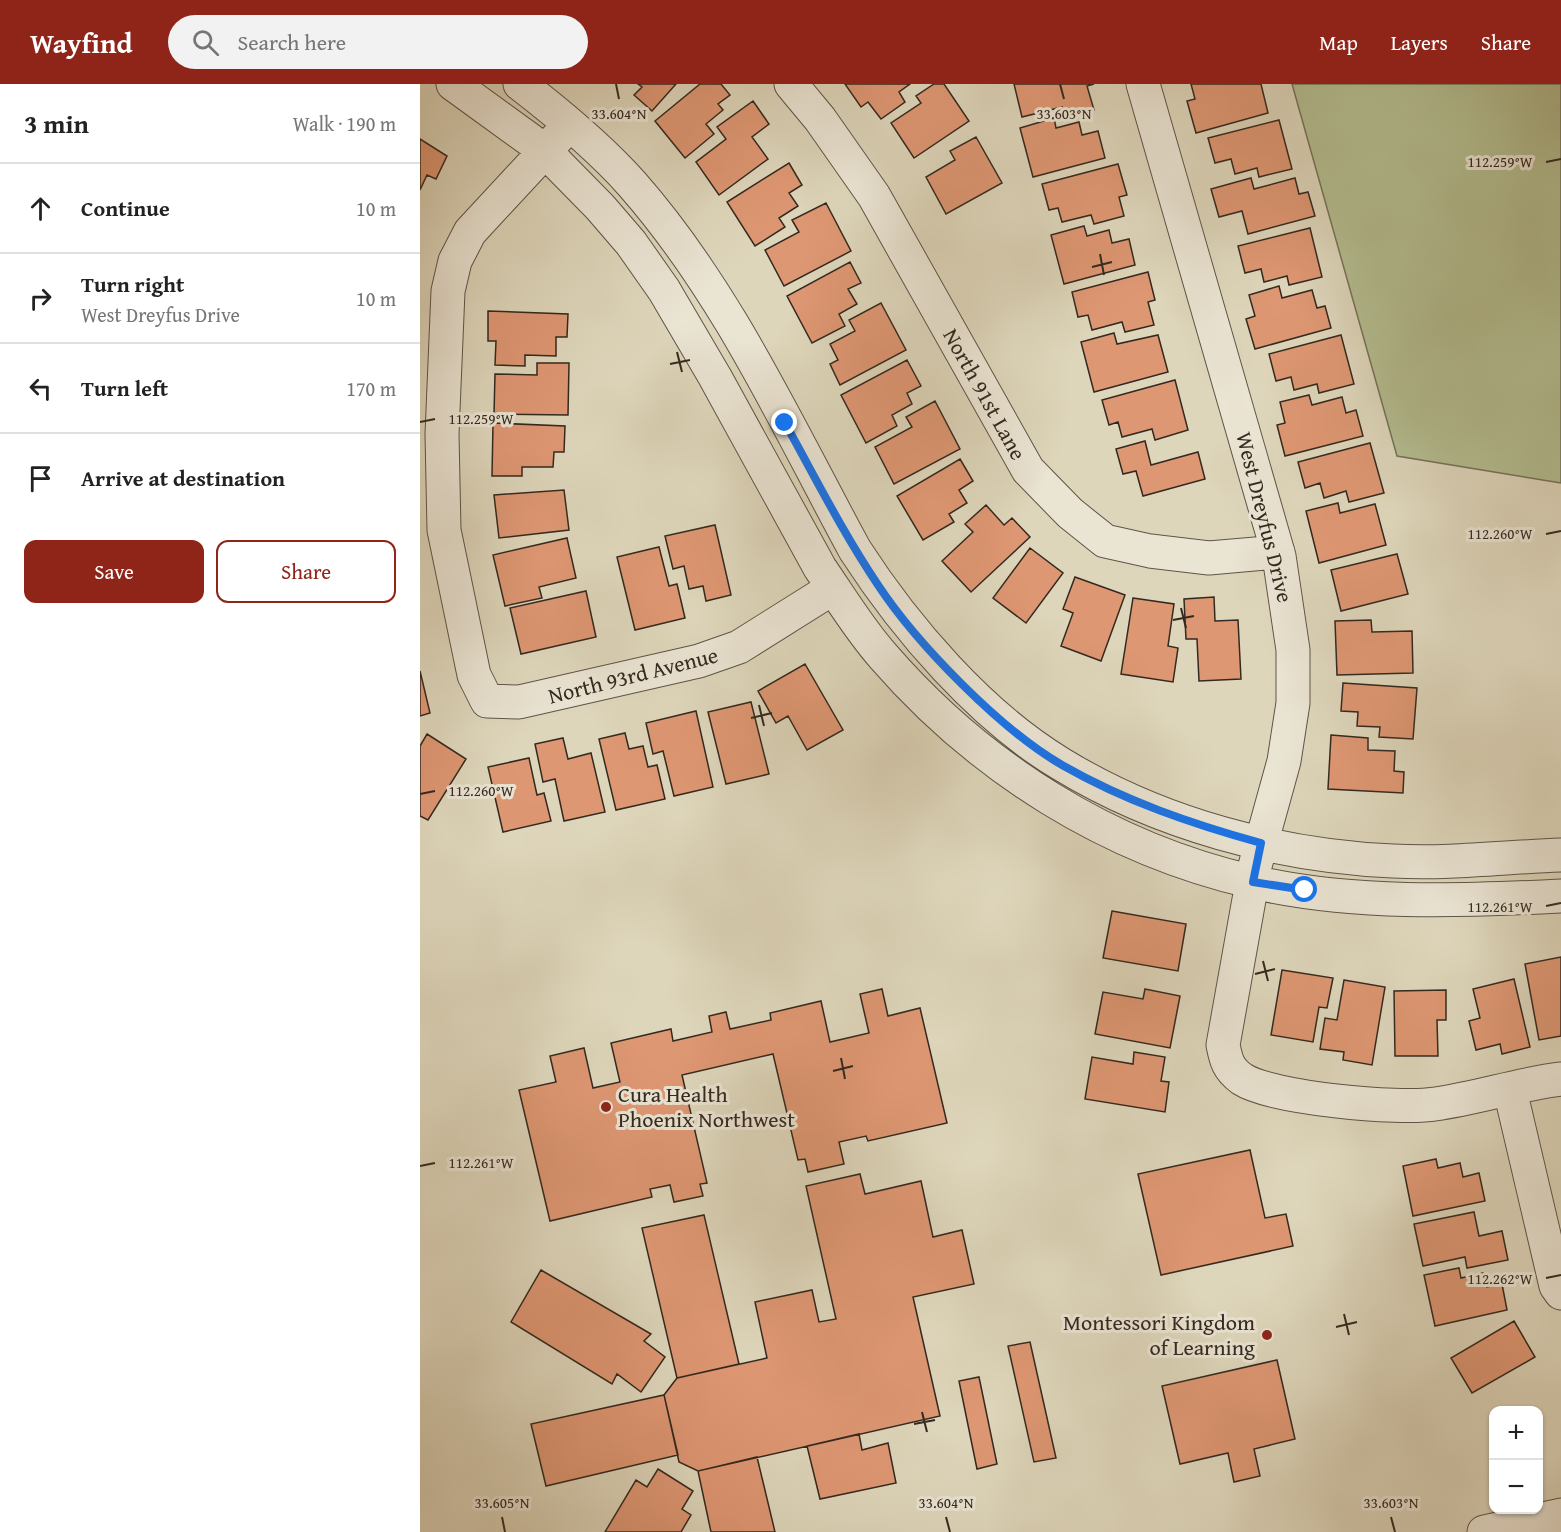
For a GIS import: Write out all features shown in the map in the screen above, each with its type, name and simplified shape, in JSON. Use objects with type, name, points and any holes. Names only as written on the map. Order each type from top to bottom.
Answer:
[{"type":"street","points":[[453,84],[544,150],[600,207],[631,243],[664,290],[833,588],[882,655],[930,705],[988,758],[1042,794],[1133,843],[1199,867],[1253,882],[1341,896],[1428,899],[1561,896]]},
{"type":"street","points":[[519,84],[571,125],[632,184],[690,258],[719,302],[855,550],[879,587],[931,651],[1012,727],[1061,764],[1099,784],[1181,819],[1261,843],[1303,852],[1395,862],[1561,855]]},
{"type":"street","name":"North 91st Lane","points":[[791,84],[820,119],[874,196],[1028,470],[1070,513],[1105,541],[1150,551],[1209,558],[1278,552]]},
{"type":"street","name":"West Dreyfus Drive","points":[[1143,84],[1278,552],[1288,600],[1293,650],[1293,703],[1284,761],[1261,843],[1253,882],[1223,1045],[1227,1065],[1243,1079],[1266,1088],[1339,1101],[1432,1105],[1510,1089]]},
{"type":"street","points":[[544,150],[571,125]]},
{"type":"street","name":"North 93rd Avenue","points":[[544,150],[470,232],[455,261],[448,291],[442,434],[444,530],[474,675],[487,701],[519,702],[699,661],[738,647],[833,588]]},
{"type":"street","points":[[988,758],[1012,727]]},
{"type":"street","points":[[1561,1079],[1510,1089],[1556,1286],[1561,1293]]},
{"type":"street","points":[[1484,1532],[1561,1515]]},
{"type":"green space","points":[[1292,84],[1561,84],[1561,483],[1397,456]]},
{"type":"building","points":[[638,84],[676,84],[652,111],[634,95],[642,87]]},
{"type":"building","points":[[700,84],[721,84],[730,95],[718,104],[723,110],[706,124],[714,134],[685,158],[655,121]]},
{"type":"building","points":[[845,84],[910,84],[899,92],[905,102],[881,119],[868,102],[861,107]]},
{"type":"building","points":[[934,84],[944,84],[969,121],[914,158],[891,123],[921,103],[916,96]]},
{"type":"building","points":[[1014,84],[1094,84],[1087,86],[1094,110],[1064,118],[1062,107],[1022,117]]},
{"type":"building","points":[[1191,84],[1261,84],[1268,113],[1196,133],[1187,101],[1195,99]]},
{"type":"building","points":[[753,101],[769,124],[752,137],[768,159],[719,195],[696,162],[726,139],[717,127]]},
{"type":"building","points":[[1054,118],[1056,128],[1079,122],[1082,135],[1098,131],[1105,158],[1033,177],[1020,128]]},
{"type":"building","points":[[1279,120],[1292,169],[1259,177],[1257,168],[1235,174],[1231,159],[1215,163],[1208,138]]},
{"type":"building","points":[[976,137],[1002,183],[946,214],[926,177],[955,160],[950,151]]},
{"type":"building","points":[[420,139],[447,156],[436,179],[427,175],[420,190]]},
{"type":"building","points":[[789,163],[802,185],[789,193],[798,206],[779,218],[785,227],[755,246],[727,202]]},
{"type":"building","points":[[1118,164],[1127,195],[1119,197],[1124,216],[1094,224],[1091,215],[1062,222],[1058,208],[1049,210],[1042,184]]},
{"type":"building","points":[[1251,178],[1254,189],[1295,178],[1299,194],[1308,192],[1315,216],[1248,234],[1242,211],[1219,217],[1211,189]]},
{"type":"building","points":[[826,203],[851,251],[784,286],[765,250],[799,232],[792,220]]},
{"type":"building","points":[[1084,226],[1087,236],[1109,230],[1112,243],[1129,239],[1135,265],[1064,284],[1051,235]]},
{"type":"building","points":[[1310,228],[1322,277],[1289,285],[1287,276],[1264,282],[1261,269],[1245,273],[1238,246]]},
{"type":"building","points":[[850,262],[861,283],[848,289],[857,304],[839,314],[845,326],[812,343],[787,296]]},
{"type":"building","points":[[1148,272],[1155,300],[1148,302],[1154,325],[1125,332],[1122,322],[1092,330],[1088,315],[1078,317],[1072,292]]},
{"type":"building","points":[[1279,286],[1282,298],[1312,290],[1317,308],[1325,306],[1331,328],[1255,349],[1246,319],[1255,316],[1249,295]]},
{"type":"building","points":[[881,303],[906,350],[840,385],[830,364],[838,360],[830,344],[855,331],[849,320]]},
{"type":"building","points":[[488,311],[568,314],[567,337],[556,337],[556,356],[525,355],[525,366],[495,365],[496,341],[488,341]]},
{"type":"building","points":[[1114,333],[1117,344],[1158,335],[1168,372],[1094,392],[1081,342]]},
{"type":"building","points":[[1341,335],[1354,384],[1319,393],[1317,384],[1294,390],[1291,377],[1276,381],[1269,354]]},
{"type":"building","points":[[907,360],[921,386],[907,393],[912,404],[892,415],[897,426],[866,443],[841,395]]},
{"type":"building","points":[[537,363],[569,363],[568,415],[494,414],[495,374],[537,375]]},
{"type":"building","points":[[1175,380],[1188,430],[1155,440],[1152,429],[1122,437],[1118,422],[1109,425],[1102,400]]},
{"type":"building","points":[[1309,395],[1312,405],[1342,397],[1346,413],[1356,410],[1363,436],[1285,456],[1277,425],[1285,423],[1280,402]]},
{"type":"building","points":[[935,401],[960,449],[894,484],[875,447],[912,427],[906,417]]},
{"type":"building","points":[[493,423],[565,426],[564,452],[554,452],[553,467],[522,467],[522,476],[492,476]]},
{"type":"building","points":[[1145,441],[1151,465],[1198,452],[1205,479],[1143,496],[1136,471],[1123,474],[1116,449]]},
{"type":"building","points":[[1370,443],[1384,493],[1349,502],[1346,491],[1324,498],[1320,483],[1305,488],[1298,462]]},
{"type":"building","points":[[960,459],[973,481],[959,490],[967,503],[949,514],[954,522],[923,540],[897,496]]},
{"type":"building","points":[[564,490],[569,530],[499,538],[494,495]]},
{"type":"building","points":[[1338,503],[1340,513],[1375,504],[1386,545],[1319,563],[1306,511]]},
{"type":"building","points":[[986,505],[1004,525],[1012,518],[1030,537],[971,592],[942,561],[973,532],[965,524]]},
{"type":"building","points":[[715,525],[731,595],[706,601],[703,586],[689,589],[684,566],[673,569],[665,536]]},
{"type":"building","points":[[567,538],[576,578],[539,587],[542,598],[505,606],[493,555]]},
{"type":"building","points":[[659,547],[669,586],[677,584],[685,618],[635,630],[617,557]]},
{"type":"building","points":[[1030,548],[1063,573],[1026,623],[993,598]]},
{"type":"building","points":[[1397,554],[1408,594],[1341,611],[1331,570]]},
{"type":"building","points":[[1075,577],[1125,595],[1101,661],[1061,646],[1073,613],[1063,609]]},
{"type":"building","points":[[586,591],[596,637],[521,654],[510,608]]},
{"type":"building","points":[[1214,597],[1215,621],[1238,620],[1241,679],[1199,681],[1197,639],[1186,639],[1184,599]]},
{"type":"building","points":[[1133,598],[1174,604],[1168,646],[1178,648],[1173,682],[1121,674]]},
{"type":"building","points":[[1371,620],[1372,632],[1412,631],[1413,673],[1337,675],[1335,621]]},
{"type":"building","points":[[805,664],[843,730],[807,750],[788,716],[776,723],[758,691]]},
{"type":"building","points":[[420,671],[430,713],[420,716]]},
{"type":"building","points":[[1343,683],[1417,688],[1413,739],[1379,737],[1380,727],[1357,726],[1358,712],[1341,711]]},
{"type":"building","points":[[751,702],[769,774],[726,784],[708,712]]},
{"type":"building","points":[[696,711],[713,787],[674,796],[663,751],[653,754],[646,723]]},
{"type":"building","points":[[625,733],[629,749],[643,746],[648,767],[657,765],[665,799],[616,810],[599,739]]},
{"type":"building","points":[[427,734],[466,759],[428,820],[420,816],[420,746]]},
{"type":"building","points":[[1331,735],[1368,738],[1368,750],[1395,751],[1394,771],[1404,772],[1403,793],[1328,789]]},
{"type":"building","points":[[563,738],[568,759],[591,753],[605,812],[564,821],[555,779],[543,782],[535,744]]},
{"type":"building","points":[[529,758],[537,795],[544,793],[551,821],[503,832],[488,767]]},
{"type":"building","points":[[1112,911],[1186,924],[1178,971],[1103,958]]},
{"type":"building","points":[[1561,957],[1561,1036],[1539,1040],[1525,964]]},
{"type":"building","points":[[1282,970],[1333,978],[1327,1008],[1319,1007],[1313,1042],[1271,1035]]},
{"type":"building","points":[[1514,979],[1530,1047],[1502,1054],[1500,1044],[1476,1050],[1469,1021],[1480,1018],[1473,989]]},
{"type":"building","points":[[1344,980],[1385,987],[1372,1065],[1343,1060],[1344,1052],[1320,1049],[1325,1018],[1337,1020]]},
{"type":"building","name":"Cura Health Phoenix Northwest","points":[[882,989],[888,1016],[920,1008],[947,1123],[868,1141],[866,1136],[839,1142],[844,1164],[808,1172],[805,1159],[798,1160],[773,1054],[682,1075],[707,1183],[700,1184],[703,1196],[674,1202],[670,1185],[650,1189],[652,1197],[550,1221],[519,1090],[556,1082],[550,1056],[584,1048],[593,1088],[620,1082],[611,1043],[671,1029],[673,1041],[712,1032],[709,1016],[726,1012],[730,1029],[771,1020],[770,1013],[821,1001],[830,1042],[869,1033],[860,994]]},
{"type":"building","points":[[1145,989],[1180,996],[1170,1048],[1095,1034],[1103,992],[1143,999]]},
{"type":"building","points":[[1446,990],[1446,1020],[1437,1020],[1438,1056],[1395,1056],[1394,991]]},
{"type":"building","points":[[1134,1052],[1165,1057],[1161,1081],[1169,1082],[1165,1112],[1085,1099],[1092,1057],[1133,1064]]},
{"type":"building","points":[[1250,1150],[1265,1218],[1286,1214],[1293,1246],[1161,1275],[1138,1174]]},
{"type":"building","points":[[1436,1159],[1438,1168],[1460,1163],[1463,1177],[1479,1173],[1485,1201],[1413,1216],[1403,1166]]},
{"type":"building","points":[[860,1174],[865,1194],[921,1181],[933,1237],[962,1230],[974,1284],[913,1297],[940,1416],[698,1471],[679,1462],[664,1395],[677,1378],[767,1358],[755,1302],[812,1290],[819,1322],[836,1319],[806,1186]]},
{"type":"building","points":[[1474,1212],[1479,1236],[1502,1231],[1508,1260],[1467,1268],[1465,1257],[1423,1266],[1414,1224]]},
{"type":"building","points":[[704,1215],[739,1364],[677,1378],[642,1228]]},
{"type":"building","points":[[1459,1268],[1461,1278],[1483,1273],[1487,1287],[1502,1284],[1507,1310],[1435,1326],[1424,1275]]},
{"type":"building","points":[[541,1270],[651,1334],[644,1341],[665,1357],[641,1392],[617,1374],[612,1384],[511,1322]]},
{"type":"building","points":[[1514,1321],[1535,1357],[1472,1393],[1451,1358]]},
{"type":"building","points":[[1030,1342],[1056,1458],[1034,1462],[1008,1346]]},
{"type":"building","points":[[1277,1360],[1295,1439],[1254,1449],[1260,1476],[1234,1482],[1228,1453],[1180,1464],[1162,1386]]},
{"type":"building","points":[[979,1377],[997,1464],[977,1469],[959,1381]]},
{"type":"building","points":[[664,1395],[678,1455],[546,1486],[531,1424]]},
{"type":"building","points":[[859,1434],[862,1450],[888,1443],[896,1483],[820,1499],[807,1446]]},
{"type":"building","points":[[757,1457],[775,1532],[711,1532],[698,1471]]},
{"type":"building","points":[[658,1469],[693,1491],[682,1509],[691,1515],[681,1532],[605,1532],[636,1480],[647,1487]]},
{"type":"place","name":"Cura Health Phoenix Northwest","points":[[606,1107]]},
{"type":"place","name":"Montessori Kingdom of Learning","points":[[1267,1335]]},
{"type":"route","points":[[785,423],[855,550],[879,587],[931,651],[988,707],[1061,764],[1099,784],[1181,819],[1261,843],[1253,882],[1305,890]]}]
